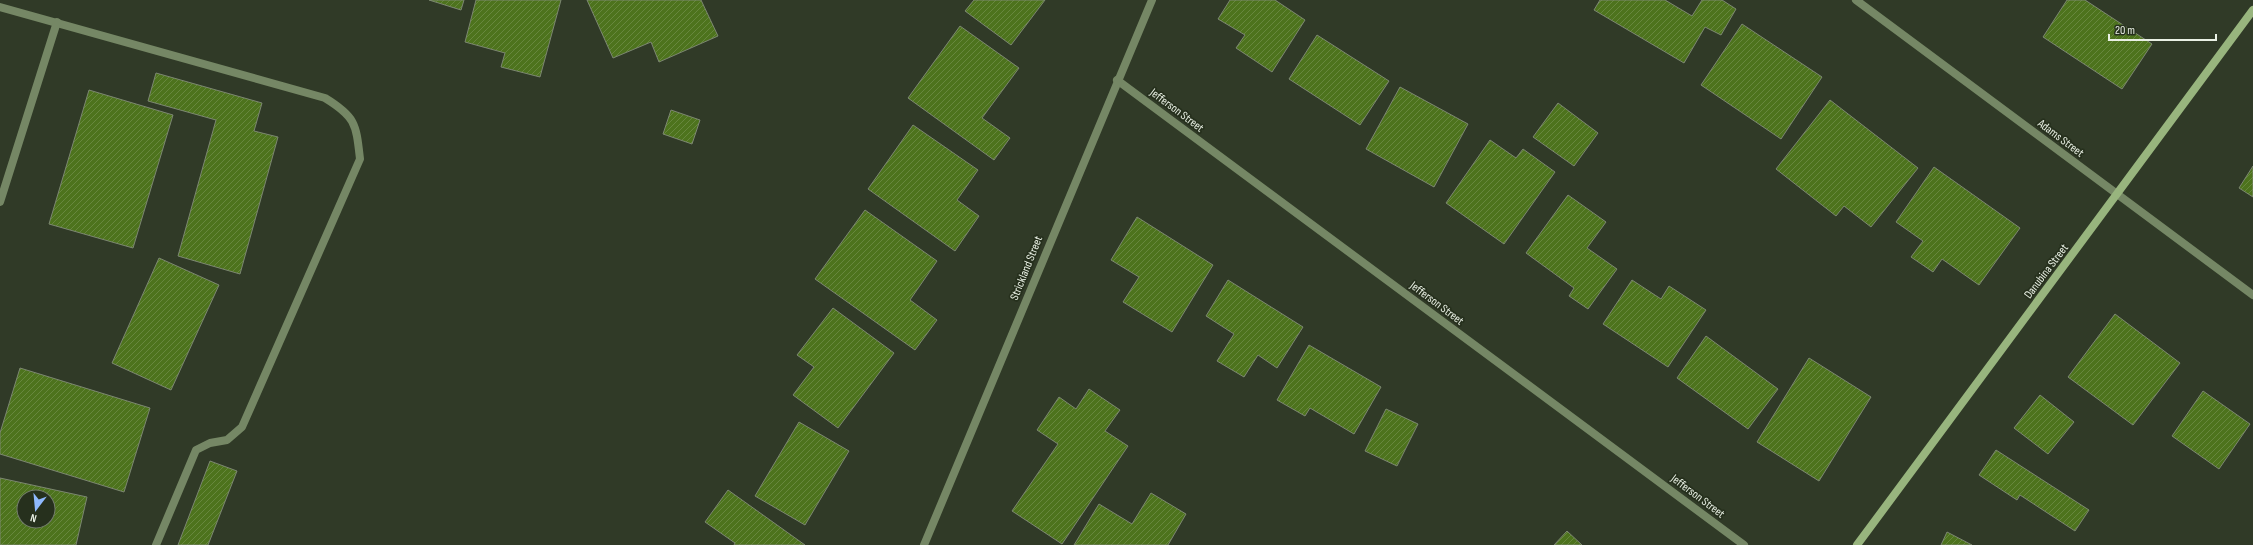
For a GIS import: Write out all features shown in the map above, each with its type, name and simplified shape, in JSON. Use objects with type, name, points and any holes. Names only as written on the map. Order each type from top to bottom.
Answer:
[{"type":"street","name":"Strickland Street","points":[[924,545],[1116,80],[1152,0]]},
{"type":"street","name":"Adams Street","points":[[1856,0],[2253,296]]},
{"type":"street","points":[[0,7],[325,98],[345,110],[356,130],[360,159],[242,427],[227,440],[210,443],[196,450],[156,545]]},
{"type":"street","name":"Danubina Street","points":[[1857,545],[2118,195],[2253,10]]},
{"type":"street","points":[[0,202],[58,22]]},
{"type":"street","name":"Jefferson Street","points":[[1116,80],[1744,545]]},
{"type":"building","points":[[429,0],[464,0],[461,10]]},
{"type":"building","points":[[476,0],[561,0],[540,77],[501,67],[505,53],[465,42]]},
{"type":"building","points":[[587,0],[701,0],[718,36],[659,62],[651,42],[613,58]]},
{"type":"building","points":[[974,0],[1045,0],[1011,45],[965,11]]},
{"type":"building","points":[[1230,0],[1275,0],[1305,20],[1272,72],[1236,48],[1245,35],[1218,19]]},
{"type":"building","points":[[1600,0],[1665,0],[1692,16],[1702,0],[1722,0],[1736,9],[1721,35],[1705,27],[1684,63],[1594,10]]},
{"type":"building","points":[[2067,0],[2085,0],[2152,44],[2122,89],[2043,37]]},
{"type":"building","points":[[1742,24],[1822,77],[1781,139],[1701,85]]},
{"type":"building","points":[[960,26],[1019,68],[982,118],[1010,138],[994,160],[908,98]]},
{"type":"building","points":[[1317,35],[1389,81],[1360,125],[1289,79]]},
{"type":"building","points":[[156,73],[262,103],[254,131],[278,137],[240,274],[178,256],[216,120],[148,101]]},
{"type":"building","points":[[1400,87],[1468,124],[1434,187],[1366,149]]},
{"type":"building","points":[[89,90],[173,115],[133,248],[49,224]]},
{"type":"building","points":[[1830,100],[1918,168],[1871,227],[1844,206],[1836,216],[1776,169]]},
{"type":"building","points":[[1558,103],[1598,133],[1574,166],[1533,137]]},
{"type":"building","points":[[671,110],[700,120],[692,144],[663,134]]},
{"type":"building","points":[[913,125],[978,170],[957,200],[979,216],[955,251],[868,189]]},
{"type":"building","points":[[1490,140],[1516,158],[1523,149],[1555,172],[1504,244],[1446,203]]},
{"type":"building","points":[[2253,166],[2253,197],[2239,188]]},
{"type":"building","points":[[1934,167],[2020,228],[1979,285],[1942,259],[1933,272],[1911,257],[1923,241],[1896,222]]},
{"type":"building","points":[[1568,195],[1606,222],[1587,248],[1617,269],[1588,309],[1569,296],[1574,288],[1526,253]]},
{"type":"building","points":[[865,210],[937,261],[910,300],[937,320],[915,350],[815,279]]},
{"type":"building","points":[[1137,217],[1213,265],[1172,332],[1123,302],[1139,277],[1111,260]]},
{"type":"building","points":[[159,258],[219,285],[171,390],[112,363]]},
{"type":"building","points":[[1228,280],[1303,327],[1277,368],[1258,355],[1244,377],[1217,361],[1234,334],[1206,316]]},
{"type":"building","points":[[1632,280],[1661,299],[1669,286],[1706,310],[1668,367],[1603,324]]},
{"type":"building","points":[[833,308],[894,353],[838,428],[793,395],[814,367],[797,355]]},
{"type":"building","points":[[2115,314],[2180,363],[2133,425],[2068,377]]},
{"type":"building","points":[[1706,336],[1778,389],[1748,429],[1677,378]]},
{"type":"building","points":[[1309,345],[1381,387],[1354,434],[1310,408],[1305,416],[1277,400]]},
{"type":"building","points":[[1809,358],[1871,397],[1819,481],[1757,442]]},
{"type":"building","points":[[20,368],[150,408],[124,492],[0,454],[0,433]]},
{"type":"building","points":[[1089,389],[1120,410],[1105,431],[1128,446],[1062,544],[1012,511],[1058,444],[1037,430],[1059,397],[1076,409]]},
{"type":"building","points":[[2203,391],[2250,424],[2219,469],[2172,436]]},
{"type":"building","points":[[2040,395],[2074,422],[2048,454],[2014,428]]},
{"type":"building","points":[[1386,409],[1418,424],[1397,466],[1365,451]]},
{"type":"building","points":[[799,422],[849,451],[805,525],[755,496]]},
{"type":"building","points":[[1996,450],[2089,510],[2075,531],[2020,495],[2017,500],[1979,475]]},
{"type":"building","points":[[210,461],[237,471],[208,545],[178,545]]},
{"type":"building","points":[[0,478],[50,489],[16,489],[16,529],[56,529],[56,490],[87,497],[76,545],[0,545]]},
{"type":"building","points":[[728,490],[805,545],[734,545],[735,543],[705,522]]},
{"type":"building","points":[[1151,493],[1186,514],[1168,545],[1074,545],[1099,504],[1132,524]]},
{"type":"building","points":[[1567,531],[1582,545],[1554,545]]},
{"type":"building","points":[[1947,532],[1972,545],[1941,545]]}]
